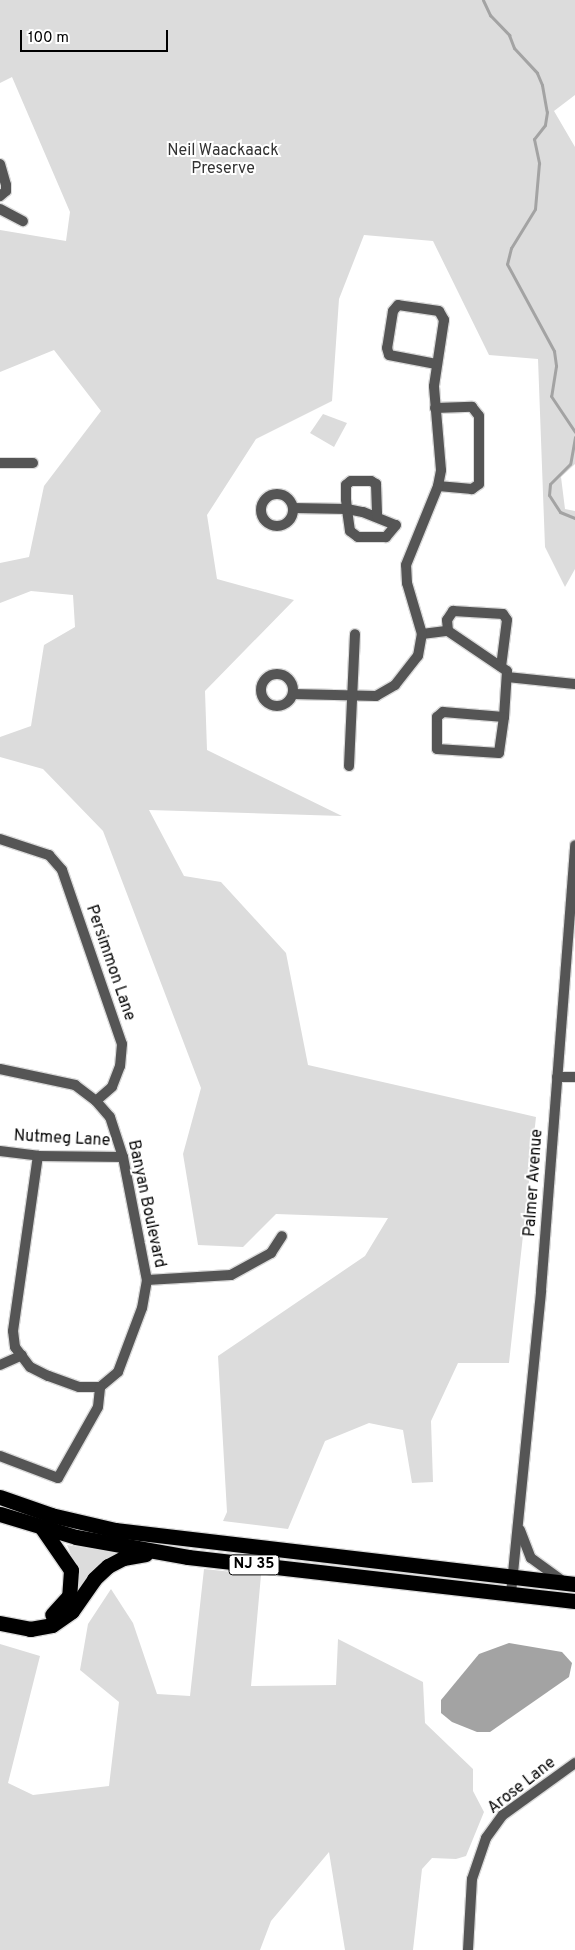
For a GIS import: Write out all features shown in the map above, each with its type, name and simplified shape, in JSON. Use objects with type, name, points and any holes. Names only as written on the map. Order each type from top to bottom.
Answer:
[{"type":"highway","name":"NJ 35","points":[[0,1497],[51,1515],[116,1530],[570,1583]]},
{"type":"highway","name":"NJ 35","points":[[0,1514],[42,1528],[164,1553],[310,1573],[575,1601]]},
{"type":"highway","points":[[0,1613],[33,1620],[44,1618],[59,1610],[69,1596],[72,1577],[69,1562],[42,1528]]},
{"type":"highway","points":[[0,1623],[30,1629],[52,1625],[72,1611],[94,1579],[108,1566],[135,1555],[164,1553]]},
{"type":"highway","points":[[549,1598],[575,1606]]},
{"type":"street","points":[[0,164],[6,191],[0,196]]},
{"type":"street","points":[[0,209],[23,221]]},
{"type":"street","points":[[293,694],[376,696],[396,685],[418,656],[422,634],[407,583],[406,565],[438,486],[441,444],[435,408],[436,364],[443,315],[435,310],[402,304],[392,311],[387,352],[394,357],[436,364]]},
{"type":"street","points":[[435,408],[472,407],[479,416],[479,484],[472,489],[438,486]]},
{"type":"street","points":[[0,463],[33,463]]},
{"type":"street","points":[[293,508],[346,509],[377,516],[396,525],[386,537],[354,536],[350,530],[346,509],[347,483],[374,481],[377,488],[377,516]]},
{"type":"street","points":[[448,631],[447,620],[453,611],[503,614],[507,620],[501,667]]},
{"type":"street","points":[[422,634],[448,631],[507,671],[504,717],[499,753],[437,749],[434,743],[438,714],[504,717]]},
{"type":"street","points":[[349,766],[356,634]]},
{"type":"street","points":[[277,675],[286,676],[293,694],[285,704],[264,702],[263,678],[277,675]]},
{"type":"street","points":[[507,677],[575,684]]},
{"type":"street","name":"Persimmon Lane","points":[[0,839],[49,855],[62,870],[122,1044],[120,1066],[112,1087],[96,1101]]},
{"type":"street","name":"Palmer Avenue","points":[[511,1593],[541,1290],[575,844]]},
{"type":"street","name":"Persimmon Lane","points":[[0,848],[27,847]]},
{"type":"street","name":"Banyan Boulevard","points":[[0,1069],[74,1085],[96,1101],[110,1117],[123,1157],[147,1280],[142,1308],[118,1372],[100,1387]]},
{"type":"street","points":[[557,1077],[575,1077]]},
{"type":"street","name":"Nutmeg Lane","points":[[0,1151],[38,1156],[123,1157]]},
{"type":"street","points":[[0,1456],[58,1478],[98,1407],[100,1387],[78,1387],[48,1376],[30,1367],[15,1347],[12,1330],[38,1156]]},
{"type":"street","points":[[147,1280],[231,1276],[271,1253],[282,1236]]},
{"type":"street","points":[[0,1365],[22,1355]]},
{"type":"street","name":"Palmer Avenue","points":[[518,1523],[532,1558],[570,1583]]},
{"type":"street","name":"Arose Lane","points":[[468,1950],[472,1879],[486,1838],[503,1815],[575,1763]]},
{"type":"green space","name":"Neil Waackaack Preserve","points":[[0,0],[575,0],[575,95],[554,111],[575,147],[575,464],[561,477],[565,509],[575,511],[575,569],[565,587],[545,547],[538,359],[489,355],[433,241],[364,235],[339,299],[332,401],[256,439],[207,515],[217,579],[294,600],[205,691],[207,750],[342,816],[149,810],[184,876],[221,882],[286,953],[308,1065],[536,1117],[509,1363],[458,1363],[431,1421],[433,1482],[412,1483],[403,1430],[369,1423],[325,1441],[288,1529],[223,1521],[227,1512],[218,1356],[365,1256],[388,1218],[276,1214],[243,1247],[198,1245],[183,1154],[201,1088],[103,831],[43,769],[0,757],[0,737],[31,726],[44,645],[75,627],[73,595],[31,591],[0,603],[0,563],[29,557],[44,486],[101,411],[54,350],[0,372],[0,230],[66,241],[70,212],[12,77],[0,83]]},
{"type":"green space","points":[[323,414],[347,423],[334,447],[310,433]]},
{"type":"green space","points":[[67,1545],[118,1553],[76,1598],[75,1564]]},
{"type":"green space","points":[[204,1569],[261,1575],[251,1686],[336,1685],[338,1639],[423,1682],[425,1723],[473,1769],[473,1791],[484,1812],[466,1856],[456,1859],[432,1858],[422,1869],[413,1950],[345,1950],[329,1852],[271,1921],[260,1950],[0,1950],[0,1644],[40,1656],[8,1783],[33,1795],[109,1786],[119,1702],[80,1670],[88,1624],[111,1589],[133,1623],[157,1694],[190,1696]]},
{"type":"shaded area","points":[[509,1643],[562,1652],[572,1663],[569,1677],[490,1732],[477,1732],[452,1722],[441,1713],[441,1700],[479,1654]]},
{"type":"waterway","points":[[483,0],[490,15],[509,35],[514,48],[537,73],[542,85],[547,112],[545,125],[534,139],[539,163],[535,209],[511,248],[507,264],[554,351],[556,366],[551,396],[575,432]]},
{"type":"waterway","points":[[575,437],[570,464],[550,484],[549,495],[560,512],[575,518]]}]
